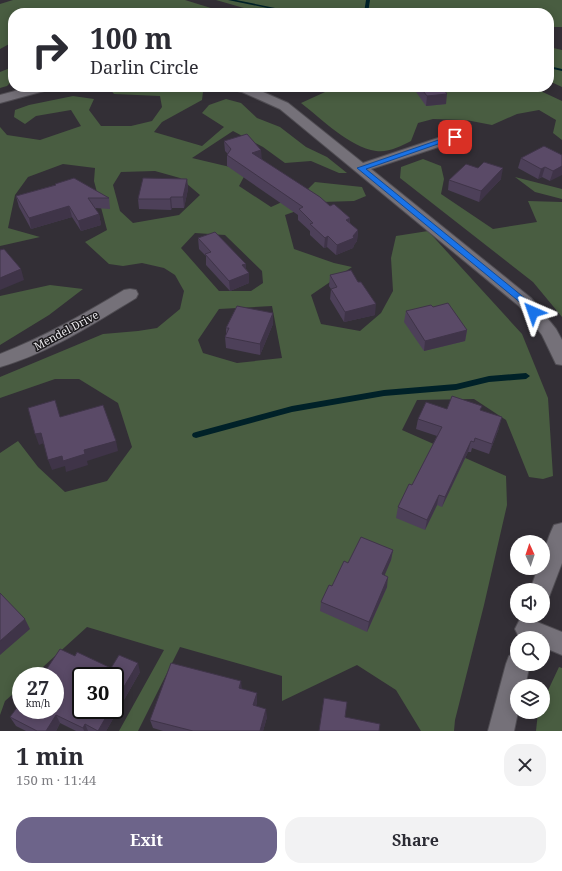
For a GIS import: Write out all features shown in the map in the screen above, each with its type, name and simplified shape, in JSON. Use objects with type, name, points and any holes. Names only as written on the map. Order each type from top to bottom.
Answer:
[{"type":"street","points":[[0,99],[26,92]]},
{"type":"street","points":[[253,92],[284,106],[524,302],[550,333],[562,359]]},
{"type":"street","points":[[361,168],[455,137]]},
{"type":"street","name":"Mendel Drive","points":[[0,361],[44,343],[79,325],[130,294]]},
{"type":"street","points":[[544,583],[562,532]]},
{"type":"street","points":[[528,628],[562,644]]},
{"type":"street","points":[[501,731],[516,671]]},
{"type":"green space","points":[[13,0],[185,0],[211,8],[8,8],[8,45],[0,49],[0,4]]},
{"type":"green space","points":[[216,0],[562,0],[562,27],[554,27],[554,8],[244,8]]},
{"type":"green space","points":[[554,48],[562,50],[562,87],[554,83]]},
{"type":"green space","points":[[8,69],[8,85],[0,88],[0,72]]},
{"type":"green space","points":[[112,92],[203,92],[202,100],[162,122],[154,132],[202,146],[224,127],[202,113],[209,105],[226,99],[241,103],[257,118],[280,127],[306,147],[327,157],[347,173],[339,173],[311,161],[285,163],[263,147],[233,131],[192,158],[247,171],[239,186],[271,207],[306,191],[315,182],[362,187],[366,196],[354,201],[322,202],[285,215],[294,249],[334,263],[352,267],[311,295],[321,324],[360,331],[381,313],[393,291],[391,258],[396,236],[428,231],[522,334],[548,398],[553,476],[543,479],[529,477],[506,420],[474,399],[417,400],[402,430],[506,476],[507,505],[455,720],[454,731],[421,731],[396,690],[357,665],[282,701],[282,676],[180,647],[138,731],[119,731],[164,650],[87,627],[43,667],[12,667],[12,695],[5,701],[0,715],[0,453],[18,441],[38,467],[65,492],[107,481],[132,447],[118,403],[79,379],[55,379],[0,398],[0,377],[103,334],[157,328],[180,309],[184,291],[175,275],[164,268],[142,263],[123,266],[109,264],[85,242],[107,230],[94,181],[95,168],[63,164],[28,177],[15,195],[8,228],[40,237],[0,246],[0,127],[7,135],[40,140],[81,126],[71,110],[36,116],[25,124],[14,117],[15,110],[29,105],[73,96],[94,99],[89,110],[101,126],[131,126],[152,121],[162,107],[160,96],[114,94]],"holes":[[[155,171],[180,178],[200,195],[179,215],[133,223],[120,211],[113,185],[121,172]],[[195,233],[225,235],[262,271],[263,283],[251,291],[219,291],[181,248]],[[272,306],[282,358],[237,363],[203,353],[198,340],[219,309]]]},
{"type":"green space","points":[[325,92],[543,92],[562,101],[562,140],[553,133],[556,120],[539,110],[517,114],[492,125],[466,120],[433,119],[418,123],[411,141],[390,150],[376,151],[356,144],[336,132],[301,103]]},
{"type":"green space","points":[[423,159],[441,166],[444,179],[441,194],[493,229],[537,222],[528,201],[562,202],[562,317],[533,282],[400,178],[401,167]]},
{"type":"green space","points":[[515,177],[562,189],[562,199],[535,192]]},
{"type":"green space","points":[[50,285],[83,289],[49,315],[0,345],[0,296]]},
{"type":"green space","points":[[559,667],[562,668],[562,731],[536,731],[537,719],[550,719],[550,686]]},
{"type":"building","points":[[424,92],[446,92],[447,94],[427,96]]},
{"type":"building","points":[[247,134],[261,150],[252,153],[320,197],[330,206],[334,204],[350,218],[346,220],[358,230],[353,236],[354,238],[337,245],[328,236],[325,238],[310,224],[313,223],[299,209],[303,207],[227,155],[231,149],[224,141]]},
{"type":"building","points":[[544,146],[562,155],[562,166],[553,171],[545,167],[541,169],[521,158]]},
{"type":"building","points":[[484,162],[503,168],[481,191],[449,180],[466,164],[478,168]]},
{"type":"building","points":[[74,178],[109,198],[88,198],[99,214],[78,221],[69,206],[29,218],[16,196],[56,185],[55,184]]},
{"type":"building","points":[[143,178],[187,179],[183,197],[171,197],[170,199],[138,199]]},
{"type":"building","points":[[215,232],[246,264],[242,265],[249,273],[229,281],[205,254],[211,252],[198,238]]},
{"type":"building","points":[[4,249],[21,269],[0,278],[0,250]]},
{"type":"building","points":[[351,270],[358,282],[361,282],[376,304],[345,312],[331,289],[337,287],[330,275]]},
{"type":"building","points":[[448,303],[467,330],[425,341],[406,311],[431,305],[433,307]]},
{"type":"building","points":[[237,306],[273,313],[260,344],[225,337],[229,328],[226,328]]},
{"type":"building","points":[[452,396],[482,406],[480,410],[502,417],[492,444],[475,438],[474,442],[471,441],[445,497],[439,495],[427,520],[398,507],[409,484],[412,485],[442,427],[418,419],[426,402],[447,409]]},
{"type":"building","points":[[55,400],[60,417],[103,405],[116,441],[84,450],[85,454],[63,461],[62,456],[48,460],[41,433],[35,434],[28,408]]},
{"type":"building","points":[[361,537],[393,550],[382,574],[388,577],[369,622],[321,602],[329,585],[332,586],[344,561],[348,563]]},
{"type":"building","points":[[0,593],[25,619],[0,641]]},
{"type":"building","points":[[60,649],[75,656],[77,652],[109,667],[72,667],[72,719],[105,719],[98,731],[85,724],[83,728],[64,719],[64,667],[48,667]]},
{"type":"building","points":[[119,655],[138,663],[124,687],[124,667],[112,667]]},
{"type":"building","points":[[171,663],[241,681],[239,688],[257,693],[253,705],[266,709],[260,731],[193,731],[150,720]]},
{"type":"building","points":[[324,698],[347,702],[345,717],[380,724],[379,731],[319,731]]},
{"type":"building","points":[[14,719],[54,719],[46,731],[37,731]]},
{"type":"waterway","points":[[230,0],[272,8]]},
{"type":"waterway","points":[[367,8],[368,0]]},
{"type":"waterway","points":[[554,68],[562,70]]},
{"type":"waterway","points":[[196,435],[292,409],[384,393],[456,387],[489,379],[526,376]]},
{"type":"route","points":[[455,137],[361,168],[524,302],[533,312]]}]
